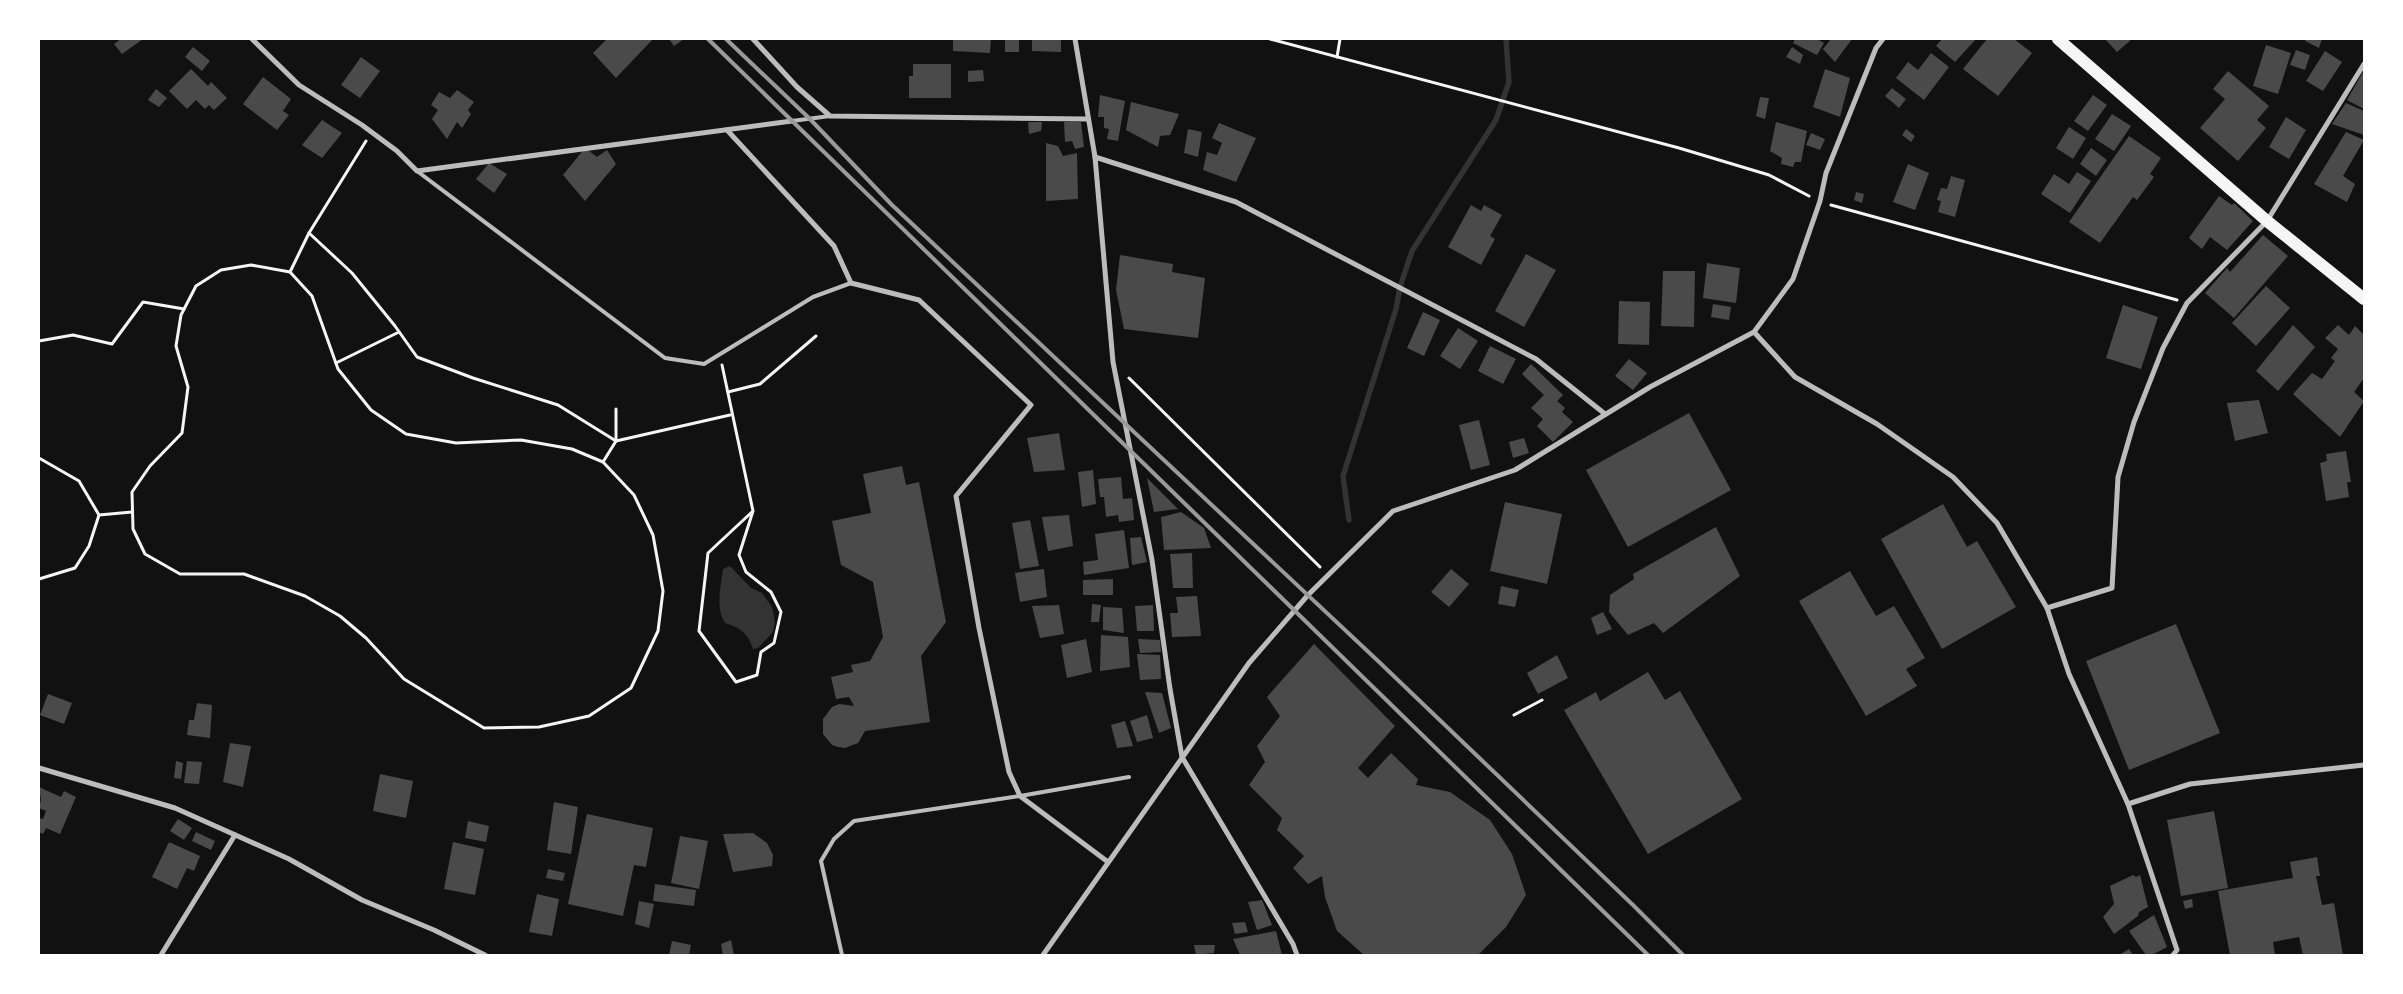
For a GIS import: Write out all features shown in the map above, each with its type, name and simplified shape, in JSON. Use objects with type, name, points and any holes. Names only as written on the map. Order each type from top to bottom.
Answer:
[{"type":"main road","points":[[2058,39],[2267,220],[2364,299]]},
{"type":"street","points":[[252,39],[299,85],[372,132],[397,151],[417,171],[792,121]]},
{"type":"street","points":[[753,39],[797,87],[830,116],[1087,119]]},
{"type":"street","points":[[1075,39],[1087,119],[1095,157],[1113,362],[1152,560],[1170,689],[1182,757],[1250,868],[1293,944],[1297,955]]},
{"type":"street","points":[[1043,955],[1249,662],[1328,575],[1393,511],[1515,470],[1650,387],[1754,332],[1793,279],[1820,201],[1826,173],[1876,48],[1883,39]]},
{"type":"street","points":[[2047,608],[2112,588],[2118,477],[2134,422],[2163,348],[2187,303],[2267,220],[2364,64]]},
{"type":"street","points":[[727,130],[834,246],[852,283],[920,300],[1030,405],[956,496],[1009,772],[1020,796],[1108,862]]},
{"type":"street","points":[[1095,157],[1236,202],[1536,359],[1606,414]]},
{"type":"street","points":[[1754,332],[1794,377],[1877,424],[1954,477],[1997,523],[2047,608],[2069,674],[2128,804],[2177,950],[2173,955]]},
{"type":"street","points":[[2128,804],[2190,784],[2364,765]]},
{"type":"street","points":[[39,768],[175,808],[289,859],[362,900],[434,930],[485,955]]},
{"type":"street","points":[[161,955],[235,835]]},
{"type":"lane","points":[[792,121],[830,116]]},
{"type":"lane","points":[[417,171],[665,358],[704,364],[813,297],[852,283]]},
{"type":"lane","points":[[842,955],[821,861],[834,839],[854,821],[1020,796],[1129,777]]},
{"type":"path","points":[[1270,39],[1679,148],[1769,174],[1820,201],[1866,216],[2187,303]]},
{"type":"path","points":[[1337,57],[1340,39]]},
{"type":"path","points":[[290,272],[308,233],[372,132]]},
{"type":"path","points":[[308,233],[352,272],[417,358],[558,405],[616,441],[730,415]]},
{"type":"path","points":[[251,265],[290,272],[312,296],[338,369],[371,410],[406,434],[456,443],[521,440],[572,449],[602,462],[634,495],[653,535],[663,591],[658,631],[631,688],[589,716],[539,727],[484,728],[404,679],[360,632],[340,616],[305,596],[244,574],[180,574],[145,554],[132,530],[132,492],[150,466],[182,433],[188,387],[176,346],[181,315],[184,309],[196,286],[221,270],[251,265]]},
{"type":"path","points":[[39,341],[73,336],[112,344],[143,302],[184,309]]},
{"type":"path","points":[[336,363],[399,332]]},
{"type":"path","points":[[728,392],[760,384],[816,336]]},
{"type":"path","points":[[720,354],[753,511],[740,555],[746,572],[771,592],[781,612],[774,642],[761,652],[757,675],[736,682],[699,631],[708,553],[753,511]]},
{"type":"path","points":[[1113,362],[1328,575]]},
{"type":"path","points":[[602,462],[616,441],[616,408]]},
{"type":"path","points":[[39,458],[79,481],[98,515],[89,546],[76,568],[39,579]]},
{"type":"path","points":[[98,515],[132,512]]},
{"type":"path","points":[[1514,715],[1542,700]]},
{"type":"shaded area","points":[[730,566],[751,588],[762,593],[772,607],[775,622],[773,632],[758,648],[753,649],[749,639],[743,632],[725,623],[722,617],[719,596],[723,569]]},
{"type":"building","points":[[121,39],[143,39],[122,54],[114,44]]},
{"type":"building","points":[[607,39],[653,39],[616,78],[593,53]]},
{"type":"building","points":[[669,39],[684,39],[674,46]]},
{"type":"building","points":[[953,39],[991,39],[990,53],[953,51]]},
{"type":"building","points":[[1005,39],[1019,39],[1019,52],[1005,52]]},
{"type":"building","points":[[1032,39],[1061,39],[1061,52],[1032,51]]},
{"type":"building","points":[[1795,39],[1817,39],[1824,43],[1817,55],[1793,43]]},
{"type":"building","points":[[1831,39],[1852,39],[1835,62],[1823,49]]},
{"type":"building","points":[[1942,39],[1976,39],[1955,62],[1936,46]]},
{"type":"building","points":[[1987,39],[2014,39],[2032,53],[1998,96],[1963,69]]},
{"type":"building","points":[[2105,39],[2132,39],[2117,52]]},
{"type":"building","points":[[2306,39],[2322,39],[2319,48],[2305,41]]},
{"type":"building","points":[[2266,45],[2291,53],[2278,94],[2253,86]]},
{"type":"building","points":[[193,47],[210,61],[202,71],[185,57]]},
{"type":"building","points":[[1792,47],[1803,55],[1800,64],[1786,57]]},
{"type":"building","points":[[2296,50],[2310,55],[2305,70],[2290,65]]},
{"type":"building","points":[[2325,51],[2342,62],[2323,91],[2306,81]]},
{"type":"building","points":[[1931,53],[1949,67],[1924,100],[1896,78],[1908,62],[1918,70]]},
{"type":"building","points":[[361,57],[380,71],[360,98],[341,85]]},
{"type":"building","points":[[913,64],[951,64],[951,98],[909,98],[909,76],[913,76]]},
{"type":"building","points":[[191,69],[208,86],[211,82],[227,98],[214,110],[209,105],[205,109],[196,100],[187,109],[169,91]]},
{"type":"building","points":[[1825,69],[1850,78],[1840,117],[1813,107]]},
{"type":"building","points":[[983,70],[984,81],[968,82],[968,71]]},
{"type":"building","points":[[2364,70],[2364,109],[2347,100]]},
{"type":"building","points":[[2228,71],[2269,106],[2257,120],[2266,128],[2238,161],[2200,128],[2225,99],[2213,89]]},
{"type":"building","points":[[263,77],[291,99],[283,111],[289,115],[277,130],[243,104]]},
{"type":"building","points":[[1892,88],[1906,99],[1899,108],[1885,96]]},
{"type":"building","points":[[156,89],[167,98],[159,107],[148,100]]},
{"type":"building","points":[[457,90],[474,102],[468,110],[471,114],[462,128],[457,122],[447,139],[432,119],[438,110],[431,105],[439,92],[450,98]]},
{"type":"building","points":[[1100,95],[1125,101],[1118,141],[1107,139],[1109,129],[1104,128],[1104,117],[1098,117]]},
{"type":"building","points":[[2093,95],[2107,105],[2088,131],[2074,121]]},
{"type":"building","points":[[1760,97],[1769,98],[1765,119],[1756,116]]},
{"type":"building","points":[[1131,102],[1179,114],[1170,135],[1160,136],[1158,147],[1126,130]]},
{"type":"building","points":[[2346,103],[2364,111],[2364,135],[2332,124]]},
{"type":"building","points":[[2112,114],[2131,126],[2114,151],[2095,139]]},
{"type":"building","points":[[2286,117],[2306,130],[2289,159],[2269,147]]},
{"type":"building","points":[[322,120],[342,133],[322,158],[302,145]]},
{"type":"building","points":[[1028,122],[1042,122],[1041,131],[1029,134]]},
{"type":"building","points":[[1064,122],[1081,122],[1084,147],[1075,149],[1072,141],[1065,142]]},
{"type":"building","points":[[1776,122],[1807,131],[1801,162],[1795,162],[1793,167],[1781,164],[1782,158],[1770,151]]},
{"type":"building","points":[[1219,123],[1256,138],[1236,182],[1203,170],[1207,152],[1217,155],[1222,143],[1212,138]]},
{"type":"building","points":[[2069,127],[2086,138],[2073,159],[2056,148]]},
{"type":"building","points":[[1188,129],[1202,132],[1198,157],[1184,153]]},
{"type":"building","points":[[1906,129],[1915,136],[1911,142],[1902,135]]},
{"type":"building","points":[[2346,132],[2364,140],[2343,176],[2355,184],[2347,202],[2314,184]]},
{"type":"building","points":[[1811,133],[1825,139],[1820,150],[1806,145]]},
{"type":"building","points":[[2129,136],[2161,158],[2150,174],[2154,177],[2137,200],[2133,197],[2100,243],[2069,222]]},
{"type":"building","points":[[1046,143],[1058,146],[1063,156],[1077,153],[1078,199],[1046,201]]},
{"type":"building","points":[[585,148],[597,157],[607,150],[616,164],[585,201],[563,175]]},
{"type":"building","points":[[2091,148],[2107,160],[2096,176],[2080,164]]},
{"type":"building","points":[[489,163],[507,174],[494,193],[476,179]]},
{"type":"building","points":[[1908,164],[1929,173],[1915,210],[1893,202]]},
{"type":"building","points":[[2077,172],[2091,181],[2070,213],[2041,194],[2054,174],[2069,184]]},
{"type":"building","points":[[1951,176],[1965,180],[1955,217],[1938,212],[1941,201],[1937,200],[1941,188],[1947,189]]},
{"type":"building","points":[[1856,192],[1864,194],[1862,203],[1854,200]]},
{"type":"building","points":[[2219,196],[2232,205],[2234,203],[2253,221],[2227,250],[2210,237],[2202,249],[2189,238]]},
{"type":"building","points":[[1471,205],[1481,211],[1484,205],[1502,215],[1490,236],[1495,239],[1481,265],[1448,247]]},
{"type":"building","points":[[2263,235],[2288,256],[2234,318],[2205,293],[2227,268],[2230,272]]},
{"type":"building","points":[[1526,254],[1556,270],[1524,327],[1495,311]]},
{"type":"building","points":[[1120,255],[1173,264],[1172,272],[1205,278],[1198,338],[1124,329],[1116,290]]},
{"type":"building","points":[[1707,263],[1740,268],[1736,303],[1703,298]]},
{"type":"building","points":[[1663,271],[1695,271],[1694,327],[1661,326]]},
{"type":"building","points":[[2266,286],[2290,308],[2256,346],[2232,323]]},
{"type":"building","points":[[1619,301],[1650,302],[1649,345],[1618,344]]},
{"type":"building","points":[[1713,304],[1731,307],[1729,320],[1711,317]]},
{"type":"building","points":[[2123,305],[2158,317],[2141,369],[2106,358]]},
{"type":"building","points":[[1423,312],[1440,320],[1424,356],[1407,348]]},
{"type":"building","points":[[2293,325],[2315,347],[2278,391],[2256,371]]},
{"type":"building","points":[[2338,325],[2349,335],[2355,326],[2364,335],[2364,378],[2354,392],[2364,401],[2340,437],[2293,394],[2312,373],[2322,379],[2335,361],[2331,358],[2338,349],[2325,338]]},
{"type":"building","points":[[1458,328],[1478,341],[1460,369],[1440,356]]},
{"type":"building","points":[[1490,346],[1516,359],[1503,384],[1478,371]]},
{"type":"building","points":[[1629,359],[1647,373],[1633,390],[1615,376]]},
{"type":"building","points":[[1531,364],[1563,395],[1557,401],[1565,408],[1562,412],[1573,422],[1553,442],[1537,426],[1543,419],[1531,408],[1544,395],[1522,374]]},
{"type":"building","points":[[2259,400],[2268,433],[2235,441],[2227,403]]},
{"type":"building","points":[[1689,413],[1731,490],[1628,547],[1586,470]]},
{"type":"building","points":[[1479,420],[1490,465],[1471,470],[1459,425]]},
{"type":"building","points":[[1059,433],[1065,470],[1034,472],[1027,438]]},
{"type":"building","points":[[1524,438],[1529,453],[1513,458],[1509,442]]},
{"type":"building","points":[[2346,451],[2351,482],[2347,482],[2349,497],[2326,501],[2320,463],[2327,461],[2326,454]]},
{"type":"building","points":[[902,466],[906,485],[919,482],[946,622],[921,656],[930,722],[865,731],[858,743],[845,748],[838,747],[832,745],[823,734],[823,719],[832,707],[839,704],[854,706],[849,697],[836,699],[831,677],[853,672],[851,665],[870,661],[883,637],[873,582],[841,565],[832,521],[871,513],[863,474]]},
{"type":"building","points":[[1093,470],[1096,504],[1082,507],[1078,472]]},
{"type":"building","points":[[1121,477],[1123,499],[1132,498],[1134,520],[1119,522],[1118,515],[1106,517],[1104,497],[1100,497],[1098,479]]},
{"type":"building","points":[[1147,478],[1178,509],[1154,512]]},
{"type":"building","points":[[1505,502],[1562,514],[1547,584],[1490,571]]},
{"type":"building","points":[[1943,504],[1967,547],[1977,541],[2016,607],[1942,649],[1881,539]]},
{"type":"building","points":[[1181,512],[1204,528],[1211,548],[1164,550],[1161,517]]},
{"type":"building","points":[[1069,515],[1073,546],[1048,551],[1042,517]]},
{"type":"building","points":[[1030,520],[1039,566],[1020,569],[1012,523]]},
{"type":"building","points":[[1716,527],[1740,576],[1663,633],[1654,623],[1628,635],[1609,612],[1610,595],[1634,579],[1633,574]]},
{"type":"building","points":[[1124,530],[1129,568],[1084,575],[1083,562],[1098,560],[1095,534]]},
{"type":"building","points":[[1141,537],[1147,562],[1132,565],[1130,538]]},
{"type":"building","points":[[1192,553],[1193,588],[1173,588],[1170,554]]},
{"type":"building","points":[[1044,569],[1047,597],[1020,602],[1015,573]]},
{"type":"building","points":[[1451,569],[1469,584],[1449,607],[1431,592]]},
{"type":"building","points":[[1850,571],[1876,616],[1894,606],[1925,658],[1906,669],[1917,686],[1866,716],[1799,601]]},
{"type":"building","points":[[1113,579],[1113,595],[1083,595],[1083,580]]},
{"type":"building","points":[[1501,586],[1519,590],[1515,607],[1498,604]]},
{"type":"building","points":[[1197,596],[1201,636],[1172,637],[1170,613],[1178,613],[1176,597]]},
{"type":"building","points":[[1092,604],[1101,605],[1099,622],[1091,622]]},
{"type":"building","points":[[1059,605],[1064,634],[1040,638],[1032,606]]},
{"type":"building","points":[[1153,605],[1154,631],[1137,631],[1135,606]]},
{"type":"building","points":[[1103,607],[1122,608],[1124,633],[1103,630]]},
{"type":"building","points":[[1603,612],[1612,629],[1597,635],[1591,618]]},
{"type":"building","points":[[2176,624],[2220,733],[2129,770],[2086,661]]},
{"type":"building","points":[[1101,635],[1128,637],[1130,667],[1100,671]]},
{"type":"building","points":[[1086,639],[1092,672],[1067,678],[1061,645]]},
{"type":"building","points":[[1138,639],[1160,640],[1161,652],[1140,653]]},
{"type":"building","points":[[1314,644],[1395,726],[1358,768],[1368,778],[1391,753],[1418,779],[1416,785],[1450,792],[1490,820],[1512,854],[1526,895],[1506,927],[1478,955],[1364,955],[1337,931],[1325,897],[1322,876],[1308,884],[1293,868],[1304,856],[1277,830],[1282,818],[1249,785],[1265,762],[1257,746],[1280,716],[1267,697]]},
{"type":"building","points":[[1137,654],[1160,655],[1161,679],[1140,680]]},
{"type":"building","points":[[1557,655],[1568,678],[1538,694],[1527,673]]},
{"type":"building","points":[[1648,672],[1665,700],[1680,691],[1742,799],[1648,854],[1564,710],[1596,692],[1600,701]]},
{"type":"building","points":[[1145,692],[1162,693],[1171,728],[1159,733]]},
{"type":"building","points":[[48,694],[72,703],[64,724],[40,715]]},
{"type":"building","points":[[197,703],[212,705],[210,738],[187,735],[189,720],[194,720]]},
{"type":"building","points":[[1147,715],[1153,738],[1137,742],[1130,721]]},
{"type":"building","points":[[1125,721],[1133,746],[1117,748],[1111,725]]},
{"type":"building","points":[[230,743],[251,746],[243,787],[223,782]]},
{"type":"building","points":[[176,761],[183,763],[181,779],[174,778]]},
{"type":"building","points":[[187,761],[202,762],[199,784],[184,783]]},
{"type":"building","points":[[380,774],[413,781],[406,818],[373,811]]},
{"type":"building","points":[[39,787],[61,797],[64,791],[76,797],[60,834],[46,828],[43,834],[39,832],[39,818],[43,819],[46,811],[39,808],[41,800]]},
{"type":"building","points":[[554,802],[578,807],[571,854],[547,850]]},
{"type":"building","points":[[2214,811],[2228,888],[2181,896],[2167,820]]},
{"type":"building","points":[[587,814],[653,828],[646,867],[634,865],[623,916],[568,904]]},
{"type":"building","points":[[178,819],[192,828],[184,840],[170,831]]},
{"type":"building","points":[[468,821],[489,826],[486,842],[465,838]]},
{"type":"building","points":[[196,832],[215,841],[211,850],[192,841]]},
{"type":"building","points":[[753,833],[767,843],[773,855],[772,866],[733,872],[723,834]]},
{"type":"building","points":[[680,836],[708,841],[699,889],[671,883]]},
{"type":"building","points":[[169,842],[200,856],[194,871],[187,868],[177,889],[152,877]]},
{"type":"building","points":[[453,842],[484,849],[475,895],[444,889]]},
{"type":"building","points":[[2317,857],[2320,876],[2316,876],[2322,905],[2334,903],[2343,955],[2303,955],[2299,937],[2273,942],[2275,955],[2230,955],[2218,891],[2293,878],[2290,862]]},
{"type":"building","points":[[548,869],[565,873],[563,881],[546,878]]},
{"type":"building","points":[[2133,875],[2136,877],[2140,875],[2148,907],[2139,912],[2138,916],[2114,934],[2103,917],[2114,904],[2110,886]]},
{"type":"building","points":[[655,884],[696,890],[694,906],[653,901]]},
{"type":"building","points":[[537,894],[559,899],[552,936],[529,932]]},
{"type":"building","points":[[2192,899],[2193,907],[2185,909],[2183,901]]},
{"type":"building","points":[[1262,900],[1272,925],[1257,930],[1248,902]]},
{"type":"building","points":[[639,901],[654,904],[649,928],[635,924]]},
{"type":"building","points":[[2154,915],[2167,947],[2152,955],[2146,955],[2129,931]]},
{"type":"building","points":[[1245,922],[1248,932],[1235,934],[1232,923]]},
{"type":"building","points":[[1276,931],[1282,955],[1240,955],[1233,939]]},
{"type":"building","points":[[731,940],[734,955],[723,955],[721,944]]},
{"type":"building","points":[[672,941],[691,945],[689,955],[669,955]]},
{"type":"building","points":[[1194,945],[1215,945],[1214,953],[1196,955]]},
{"type":"building","points":[[2129,949],[2133,955],[2119,955]]},
{"type":"waterway","points":[[1349,520],[1343,476],[1396,309],[1400,287],[1412,251],[1496,120],[1509,82],[1506,39]]},
{"type":"railway","points":[[708,39],[1648,955]]},
{"type":"railway","points":[[726,39],[810,119],[892,205],[1377,660],[1683,955]]}]
